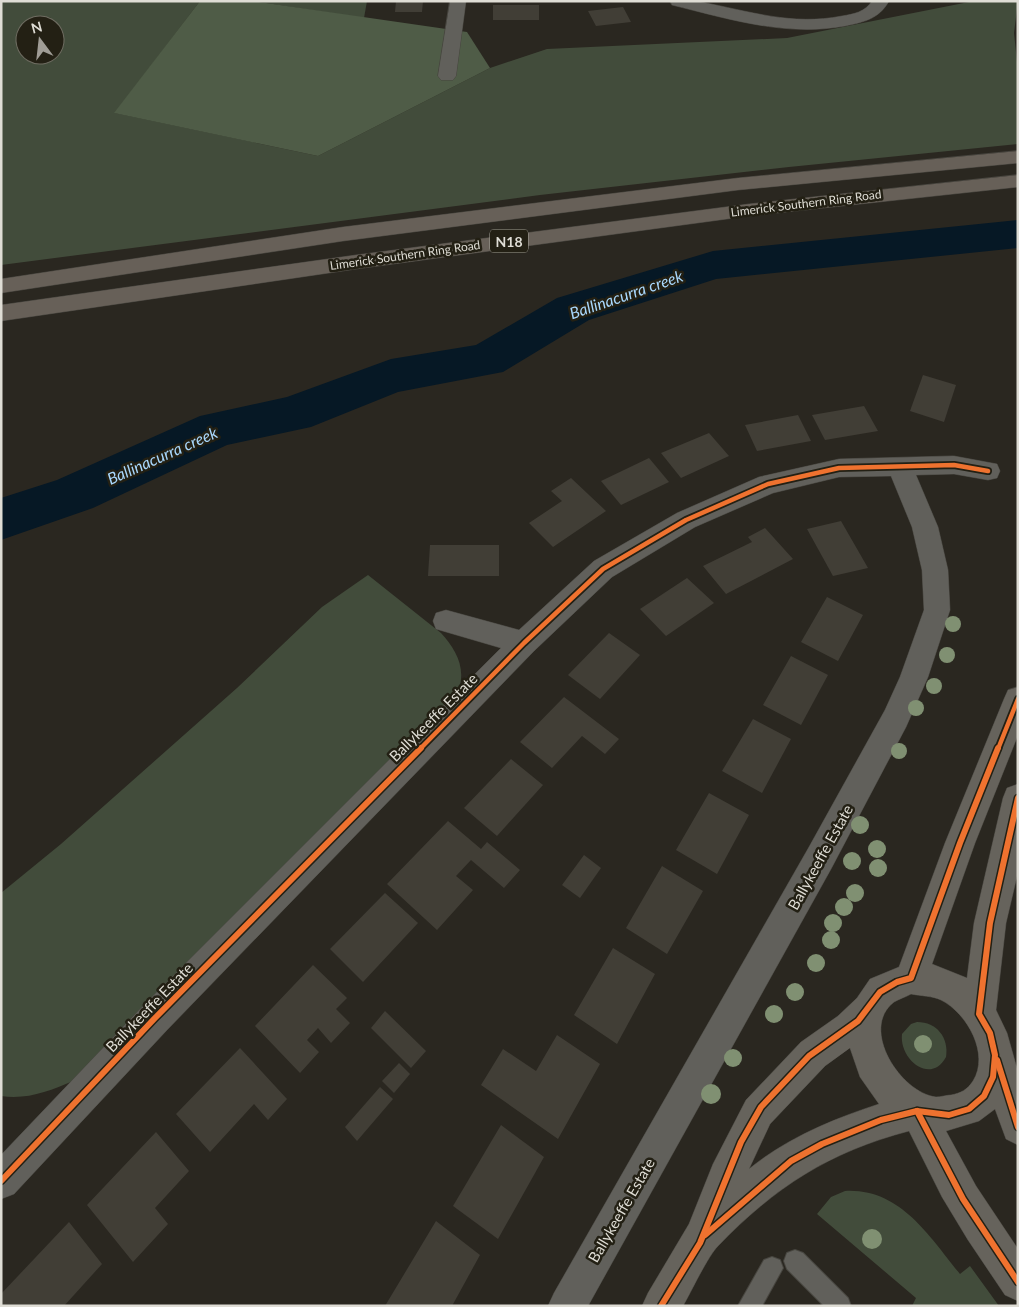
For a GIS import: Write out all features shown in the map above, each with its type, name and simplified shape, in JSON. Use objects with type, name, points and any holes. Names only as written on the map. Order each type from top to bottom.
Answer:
[{"type":"highway","name":"Limerick Southern Ring Road","points":[[1,286],[343,234],[698,189],[1018,157]]},
{"type":"highway","name":"Limerick Southern Ring Road","points":[[1,313],[356,262],[730,212],[1018,181]]},
{"type":"main road","points":[[911,978],[960,842],[1018,698]]},
{"type":"main road","points":[[980,1014],[990,923],[1018,798]]},
{"type":"main road","points":[[1018,1127],[990,1033],[980,1014],[958,992],[942,982],[911,978],[896,981],[883,988],[870,1002],[863,1022],[866,1047],[872,1066],[883,1086],[917,1111],[947,1170],[986,1235],[1018,1282]]},
{"type":"main road","points":[[661,1306],[703,1236],[726,1177],[758,1112],[813,1054],[850,1028],[868,1010]]},
{"type":"main road","points":[[703,1236],[791,1160],[822,1144],[881,1120],[917,1111],[949,1115],[968,1109],[984,1096],[993,1077],[995,1055]]},
{"type":"street","points":[[447,76],[458,1]]},
{"type":"street","points":[[678,1],[767,22],[797,26],[818,26],[864,17],[877,10],[881,1]]},
{"type":"street","name":"Ballykeeffe Estate","points":[[1,1181],[155,1018],[524,643],[603,569],[686,520],[768,484],[839,468],[954,465],[988,471]]},
{"type":"street","name":"Ballykeeffe Estate","points":[[567,1306],[820,858],[896,718],[914,677],[937,610],[935,570],[925,526],[900,467]]},
{"type":"street","points":[[446,621],[524,643]]},
{"type":"lane","points":[[795,1261],[840,1306]]},
{"type":"lane","points":[[749,1306],[772,1268]]},
{"type":"green space","points":[[1,1],[200,1],[115,113],[318,156],[490,68],[547,49],[787,38],[974,1],[1018,1],[1014,33],[1018,71],[1018,144],[540,195],[1,265]]},
{"type":"green space","points":[[200,1],[252,1],[467,32],[490,68],[318,156],[114,113]]},
{"type":"green space","points":[[252,1],[367,1],[364,18]]},
{"type":"green space","points":[[368,575],[441,633],[450,644],[460,663],[461,678],[459,687],[450,702],[73,1081],[29,1096],[1,1096],[1,893],[61,844],[237,688],[322,607]]},
{"type":"green space","points":[[917,1022],[936,1028],[946,1044],[946,1057],[940,1065],[932,1069],[917,1066],[911,1060],[902,1044],[902,1034],[911,1024]]},
{"type":"green space","points":[[845,1191],[864,1192],[882,1197],[912,1217],[960,1274],[970,1266],[999,1306],[912,1306],[916,1298],[817,1214],[831,1197]]},
{"type":"building","points":[[396,1],[423,1],[422,12],[395,12]]},
{"type":"building","points":[[493,5],[539,5],[539,20],[493,20]]},
{"type":"building","points":[[623,7],[631,22],[596,26],[588,11]]},
{"type":"building","points":[[923,375],[956,385],[944,422],[910,411]]},
{"type":"building","points":[[864,406],[878,431],[825,440],[812,415]]},
{"type":"building","points":[[798,415],[811,441],[757,451],[745,425]]},
{"type":"building","points":[[709,433],[729,456],[681,478],[661,453]]},
{"type":"building","points":[[649,458],[669,482],[621,505],[601,481]]},
{"type":"building","points":[[571,478],[606,511],[553,547],[529,523],[562,501],[551,491]]},
{"type":"building","points":[[841,521],[868,568],[833,576],[807,529]]},
{"type":"building","points":[[765,528],[793,559],[726,594],[703,566],[752,542],[748,537]]},
{"type":"building","points":[[430,545],[499,545],[499,576],[428,576]]},
{"type":"building","points":[[687,578],[714,603],[666,636],[640,609]]},
{"type":"building","points":[[827,597],[863,615],[838,661],[801,642]]},
{"type":"building","points":[[609,633],[640,655],[600,699],[568,675]]},
{"type":"building","points":[[791,656],[828,675],[801,725],[763,705]]},
{"type":"building","points":[[564,697],[619,739],[605,754],[582,736],[552,768],[520,742]]},
{"type":"building","points":[[753,719],[791,739],[762,793],[722,771]]},
{"type":"building","points":[[511,759],[543,785],[497,836],[464,808]]},
{"type":"building","points":[[709,793],[749,815],[717,874],[676,850]]},
{"type":"building","points":[[448,821],[481,849],[487,842],[520,870],[504,888],[471,860],[456,876],[473,890],[437,930],[387,884]]},
{"type":"building","points":[[584,855],[601,868],[580,898],[562,885]]},
{"type":"building","points":[[662,866],[703,891],[667,954],[626,928]]},
{"type":"building","points":[[385,893],[418,923],[363,982],[330,949]]},
{"type":"building","points":[[613,948],[655,974],[617,1044],[574,1015]]},
{"type":"building","points":[[313,965],[347,998],[336,1009],[350,1023],[331,1043],[318,1028],[307,1040],[319,1052],[300,1073],[255,1026]]},
{"type":"building","points":[[385,1011],[426,1051],[411,1068],[371,1028]]},
{"type":"building","points":[[557,1035],[600,1064],[558,1139],[481,1085],[503,1049],[536,1071]]},
{"type":"building","points":[[240,1048],[287,1099],[268,1120],[254,1104],[210,1152],[176,1114]]},
{"type":"building","points":[[399,1063],[410,1074],[394,1093],[382,1081]]},
{"type":"building","points":[[380,1087],[393,1099],[357,1141],[345,1127]]},
{"type":"building","points":[[501,1125],[544,1157],[498,1239],[453,1206]]},
{"type":"building","points":[[156,1132],[189,1171],[155,1208],[168,1224],[133,1262],[87,1205]]},
{"type":"building","points":[[436,1221],[480,1255],[452,1306],[385,1306]]},
{"type":"building","points":[[69,1222],[102,1264],[64,1306],[1,1306],[1,1294]]},
{"type":"waterway","name":"Ballinacurra creek","points":[[1,519],[75,494],[217,429],[294,414],[391,376],[487,360],[573,309],[713,265],[1018,234]]},
{"type":"cycle path","points":[[1,1181],[155,1018],[524,643],[603,569],[686,520],[768,484],[839,468],[954,465],[988,471]]},
{"type":"cycle path","points":[[661,1306],[700,1243],[741,1142],[761,1107],[809,1056],[841,1035],[858,1021],[880,992],[888,986],[911,978],[960,843],[1018,699]]},
{"type":"cycle path","points":[[705,1235],[791,1161],[822,1144],[881,1120],[917,1111],[949,1115],[969,1109],[984,1096],[993,1077],[995,1055],[990,1033],[979,1014],[990,923],[1018,798]]},
{"type":"cycle path","points":[[997,1060],[1018,1127]]},
{"type":"cycle path","points":[[917,1111],[963,1199],[1018,1282]]}]
